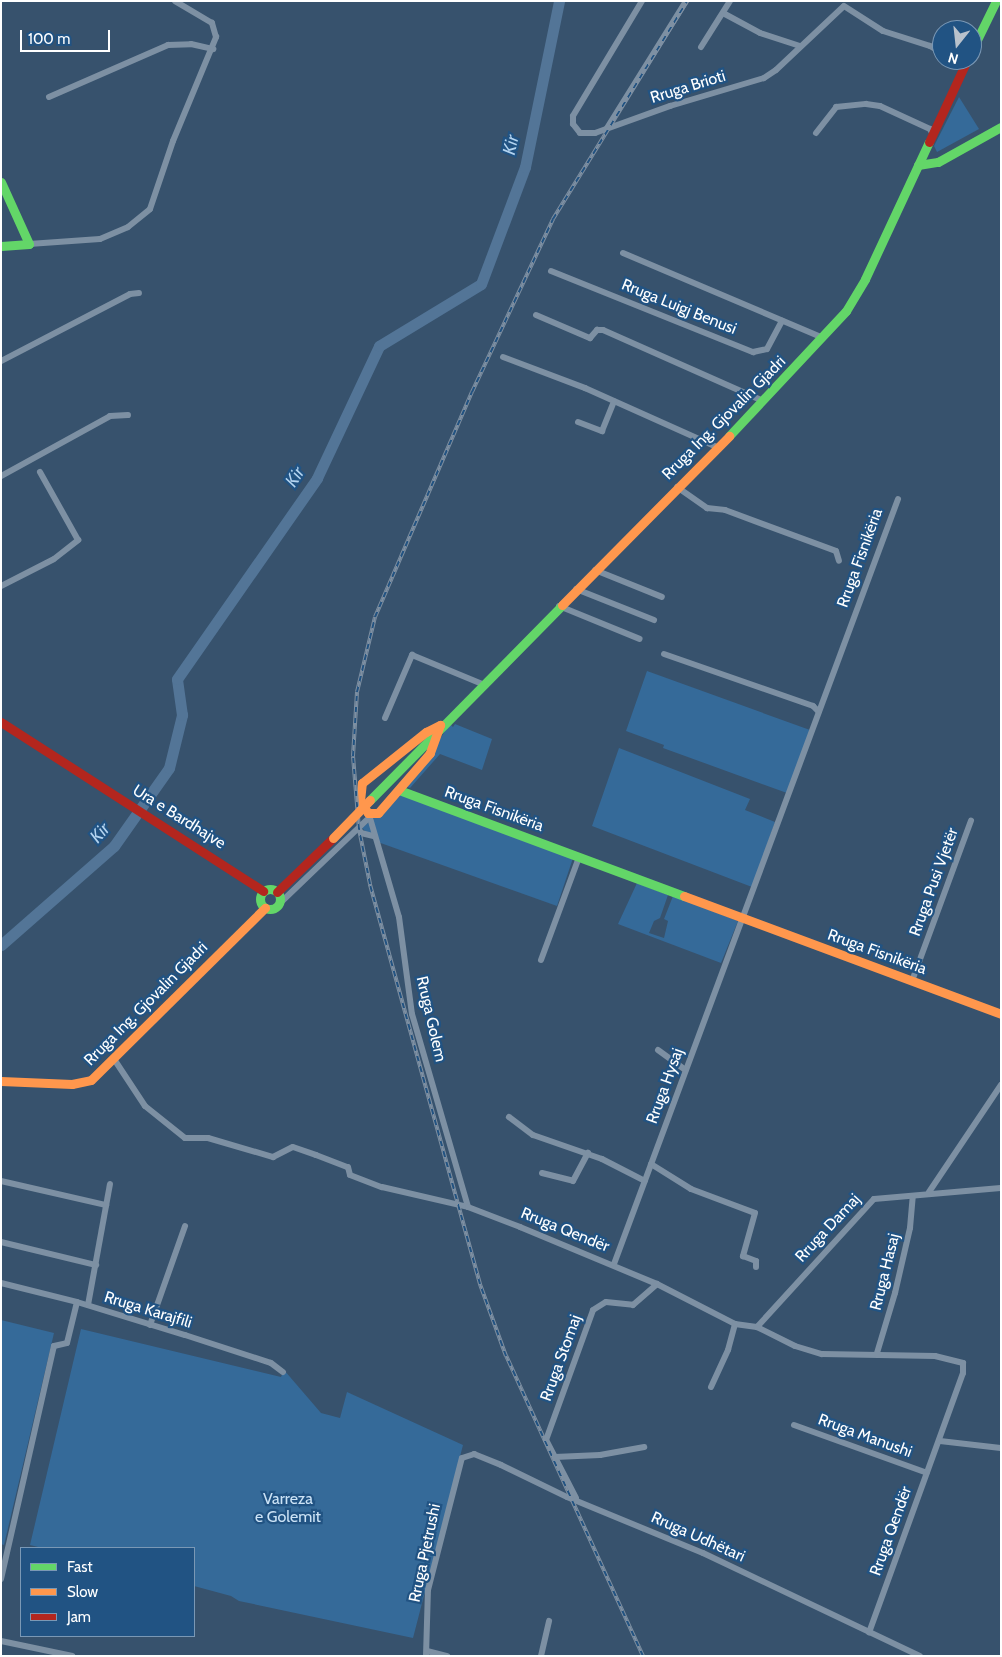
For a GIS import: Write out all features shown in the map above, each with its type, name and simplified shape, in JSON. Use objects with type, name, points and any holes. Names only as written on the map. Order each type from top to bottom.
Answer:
[{"type":"main road","points":[[982,30],[996,1]]},
{"type":"main road","name":"Rruga Ing. Gjovalin Gjadri","points":[[277,892],[333,838],[440,726],[763,401],[854,301],[962,70]]},
{"type":"main road","points":[[918,165],[938,162],[1001,127]]},
{"type":"main road","points":[[1,182],[29,244],[1,246]]},
{"type":"main road","name":"Ura e Bardhajve","points":[[1,722],[254,883],[263,891]]},
{"type":"main road","points":[[440,726],[430,753],[399,790],[371,816],[362,805],[362,784],[426,732],[440,726]]},
{"type":"main road","name":"Rruga Fisnikëria","points":[[399,790],[1001,1014]]},
{"type":"main road","points":[[269,888],[277,892],[277,906],[265,908],[260,902],[263,891],[269,888]]},
{"type":"main road","name":"Rruga Ing. Gjovalin Gjadri","points":[[1,1081],[83,1083],[114,1059],[265,908]]},
{"type":"street","points":[[29,244],[100,239],[128,227],[150,209],[173,141],[213,49],[216,31],[212,23],[175,1]]},
{"type":"street","name":"Rruga Brioti","points":[[642,1],[574,116],[576,128],[588,134],[764,78],[776,70],[844,6],[883,31],[932,47]]},
{"type":"street","points":[[607,128],[686,1]]},
{"type":"street","points":[[701,47],[730,1]]},
{"type":"street","points":[[723,13],[760,33],[800,46]]},
{"type":"street","points":[[49,97],[168,46],[191,44],[213,49]]},
{"type":"street","points":[[816,133],[828,112],[836,107],[866,104],[880,106],[930,129],[932,133]]},
{"type":"street","name":"Rruga Luigj Benusi","points":[[623,253],[822,338]]},
{"type":"street","name":"Rruga Luigj Benusi","points":[[551,271],[752,352],[767,348],[782,321]]},
{"type":"street","points":[[1,361],[130,294],[139,293]]},
{"type":"street","points":[[536,315],[590,338],[597,330],[603,330],[763,401]]},
{"type":"street","points":[[503,357],[614,401],[717,447]]},
{"type":"street","points":[[578,422],[602,431],[614,401]]},
{"type":"street","points":[[1,476],[110,416],[128,415]]},
{"type":"street","points":[[1,586],[54,559],[78,540],[40,472]]},
{"type":"street","points":[[677,487],[708,508],[725,510],[836,551],[839,561]]},
{"type":"street","name":"Rruga Fisnikëria","points":[[743,918],[898,499]]},
{"type":"street","points":[[594,570],[662,597]]},
{"type":"street","points":[[576,589],[654,620]]},
{"type":"street","points":[[559,606],[640,639]]},
{"type":"street","points":[[664,654],[813,706],[819,712]]},
{"type":"street","points":[[385,718],[412,655],[482,684]]},
{"type":"street","points":[[277,906],[371,816]]},
{"type":"street","name":"Rruga Golem","points":[[371,816],[373,836],[399,917],[412,1014],[468,1207]]},
{"type":"street","name":"Rruga Pusi Vjetër","points":[[912,981],[971,821]]},
{"type":"street","points":[[359,829],[361,833],[373,836]]},
{"type":"street","points":[[541,960],[579,857]]},
{"type":"street","name":"Rruga Hysaj","points":[[614,1264],[743,918]]},
{"type":"street","points":[[658,1050],[686,1070]]},
{"type":"street","name":"Rruga Qendër","points":[[114,1059],[145,1106],[185,1138],[208,1138],[273,1157],[293,1147],[348,1167],[350,1175],[382,1187],[468,1207],[614,1264],[735,1324],[757,1327],[795,1346],[822,1354],[877,1353],[935,1356],[963,1363],[963,1373],[940,1441],[869,1632]]},
{"type":"street","points":[[929,1192],[1001,1084]]},
{"type":"street","points":[[509,1117],[532,1135],[588,1153],[645,1181]]},
{"type":"street","points":[[542,1173],[573,1181],[588,1153]]},
{"type":"street","points":[[651,1164],[691,1189],[755,1213],[744,1256],[756,1261],[756,1267]]},
{"type":"street","points":[[1,1181],[106,1205]]},
{"type":"street","points":[[88,1305],[110,1184]]},
{"type":"street","name":"Rruga Damaj","points":[[757,1327],[874,1199],[913,1196],[929,1192],[1001,1188]]},
{"type":"street","name":"Rruga Hasaj","points":[[877,1353],[897,1284],[913,1196]]},
{"type":"street","points":[[150,1324],[185,1226]]},
{"type":"street","points":[[1,1242],[96,1265]]},
{"type":"street","name":"Rruga Karajfili","points":[[1,1283],[88,1305],[150,1324],[271,1363],[283,1372]]},
{"type":"street","name":"Rruga Stomaj","points":[[576,1498],[546,1440],[593,1310],[606,1302],[633,1305],[657,1284]]},
{"type":"street","points":[[1,1579],[54,1346],[68,1343],[77,1302]]},
{"type":"street","points":[[711,1387],[728,1350],[735,1324]]},
{"type":"street","name":"Rruga Manushi","points":[[794,1425],[927,1473]]},
{"type":"street","points":[[940,1441],[1001,1448]]},
{"type":"street","points":[[555,1457],[600,1455],[644,1447]]},
{"type":"street","name":"Rruga Udhëtari","points":[[460,1458],[470,1454],[482,1457],[704,1554],[920,1656]]},
{"type":"street","name":"Rruga Pjetrushi","points":[[426,1653],[428,1590],[460,1458]]},
{"type":"street","points":[[541,1656],[549,1621]]},
{"type":"street","points":[[1,1641],[72,1656]]},
{"type":"street","points":[[426,1653],[447,1656]]},
{"type":"green space","points":[[959,97],[979,129],[937,152],[934,146]]},
{"type":"green space","points":[[647,671],[810,730],[787,793],[663,748],[664,745],[626,731]]},
{"type":"green space","points":[[450,724],[453,727],[455,724],[492,739],[482,770],[440,754],[410,788],[407,787]]},
{"type":"green space","points":[[619,748],[750,799],[745,810],[775,822],[752,887],[592,826]]},
{"type":"green space","points":[[401,795],[573,858],[557,906],[375,841],[362,828]]},
{"type":"green space","points":[[637,883],[668,895],[660,918],[654,921],[649,933],[664,938],[668,921],[664,919],[673,896],[738,921],[721,963],[618,924]]},
{"type":"green space","points":[[1,1320],[54,1333],[4,1545],[1,1544]]},
{"type":"green space","name":"Varreza e Golemit","points":[[81,1329],[281,1377],[284,1370],[321,1413],[340,1418],[347,1392],[463,1445],[413,1638],[239,1601],[231,1596],[195,1586],[195,1547],[38,1547],[30,1545]]},
{"type":"waterway","name":"Kir","points":[[1,945],[114,846],[169,768],[182,715],[177,679],[317,478],[379,346],[481,284],[525,167],[559,1]]},
{"type":"railway","points":[[643,1656],[506,1356],[480,1284],[370,884],[359,829],[353,756],[357,692],[375,617],[472,392],[553,219],[687,1]]},
{"type":"traffic: fast","points":[[982,30],[996,1]]},
{"type":"traffic: fast","points":[[918,165],[938,162],[1001,127]]},
{"type":"traffic: fast","points":[[729,436],[846,311],[865,279],[929,142]]},
{"type":"traffic: fast","points":[[1,182],[29,244],[1,246]]},
{"type":"traffic: fast","points":[[370,800],[562,605]]},
{"type":"traffic: fast","points":[[399,790],[684,896]]},
{"type":"traffic: fast","points":[[270,889],[277,892],[280,899],[277,906],[270,909],[263,906],[260,899],[263,892],[270,889]]},
{"type":"traffic: slow","points":[[562,605],[729,436]]},
{"type":"traffic: slow","points":[[440,725],[430,753],[378,813],[368,813],[360,801],[362,783],[426,732],[440,725]]},
{"type":"traffic: slow","points":[[333,838],[370,800]]},
{"type":"traffic: slow","points":[[684,896],[1001,1014]]},
{"type":"traffic: slow","points":[[1,1081],[72,1084],[91,1080],[265,908]]},
{"type":"traffic: jam","points":[[929,142],[962,70]]},
{"type":"traffic: jam","points":[[1,722],[263,891]]},
{"type":"traffic: jam","points":[[277,892],[333,838]]}]
